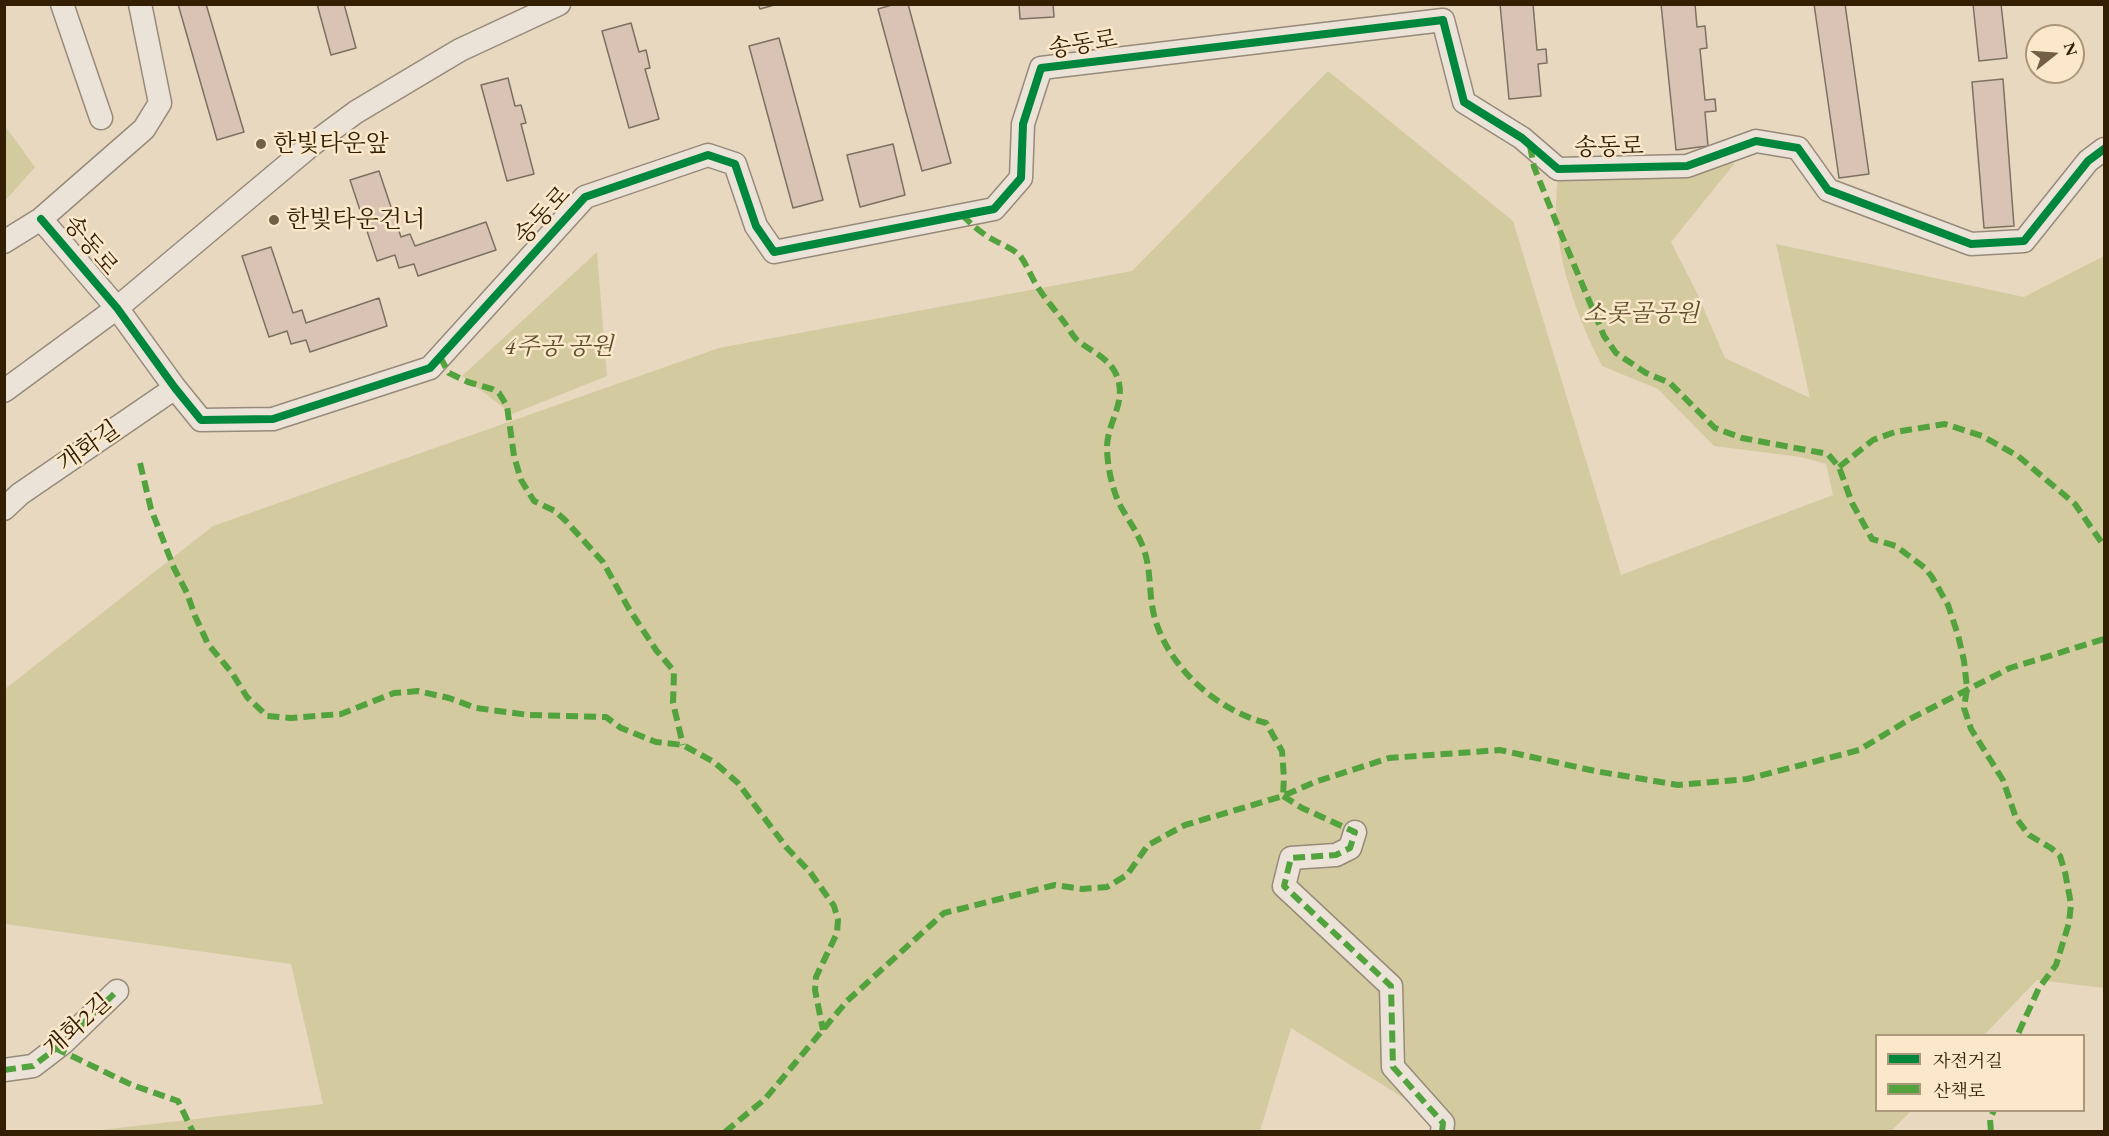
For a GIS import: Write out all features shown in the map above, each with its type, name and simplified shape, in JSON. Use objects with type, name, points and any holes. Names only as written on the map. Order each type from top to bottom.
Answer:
[{"type":"street","points":[[62,4],[100,118]]},
{"type":"street","name":"송동로","points":[[4,242],[41,219],[144,129],[160,104],[140,4]]},
{"type":"street","name":"송동로","points":[[4,391],[117,308],[310,146],[356,112],[460,50],[559,4]]},
{"type":"street","name":"송동로","points":[[41,219],[117,308],[201,420],[273,420],[430,368],[585,197],[708,154],[735,164],[756,226],[774,252],[994,209],[1021,178],[1023,124],[1041,68],[1442,12],[1464,102],[1522,138],[1558,169],[1687,166],[1756,141],[1798,148],[1828,190],[1971,244],[2024,242],[2088,161],[2104,149]]},
{"type":"street","name":"개화길","points":[[4,509],[20,494],[175,388]]},
{"type":"street","points":[[1355,832],[1350,848],[1336,855],[1291,858],[1284,886],[1391,986],[1394,1067],[1443,1123],[1442,1131]]},
{"type":"street","name":"개화2길","points":[[4,1070],[33,1066],[63,1043],[117,991]]},
{"type":"green space","name":"소롯골공원","points":[[1328,71],[1513,221],[1621,575],[1833,495],[1826,464],[1801,457],[1714,446],[1658,389],[1602,366],[1573,298],[1560,250],[1556,201],[1558,177],[1692,169],[1735,163],[1671,242],[1696,291],[1725,358],[1810,398],[1776,244],[2024,297],[2104,256],[2104,988],[2037,980],[1985,1034],[1875,1034],[1875,1112],[1910,1112],[1891,1131],[1457,1131],[1291,1028],[1260,1131],[93,1131],[323,1104],[291,964],[5,924],[5,689],[213,526],[719,348],[1132,271]]},
{"type":"green space","points":[[4,126],[35,167],[5,201]]},
{"type":"green space","name":"4주공 공원","points":[[597,252],[607,376],[512,414],[462,376]]},
{"type":"building","points":[[178,4],[206,4],[244,132],[217,140]]},
{"type":"building","points":[[317,4],[344,4],[356,48],[331,55]]},
{"type":"building","points":[[758,4],[778,4],[760,9]]},
{"type":"building","points":[[895,4],[908,4],[951,163],[922,171],[878,9]]},
{"type":"building","points":[[1019,4],[1053,4],[1054,17],[1020,19]]},
{"type":"building","points":[[1500,4],[1533,4],[1537,50],[1546,49],[1547,63],[1538,64],[1541,96],[1509,99]]},
{"type":"building","points":[[1661,4],[1695,4],[1697,27],[1705,26],[1707,48],[1700,49],[1705,100],[1715,99],[1716,111],[1705,112],[1708,146],[1676,150]]},
{"type":"building","points":[[1814,4],[1845,4],[1869,174],[1839,178]]},
{"type":"building","points":[[1973,4],[2001,4],[2007,58],[1979,61]]},
{"type":"building","points":[[631,23],[639,52],[646,50],[650,68],[645,69],[659,119],[629,128],[602,31]]},
{"type":"building","points":[[779,38],[823,200],[793,208],[749,46]]},
{"type":"building","points":[[508,78],[515,106],[521,105],[526,123],[521,124],[534,174],[507,181],[481,85]]},
{"type":"building","points":[[2003,79],[2014,226],[1984,228],[1972,82]]},
{"type":"building","points":[[893,144],[905,195],[860,207],[847,155]]},
{"type":"building","points":[[379,171],[401,237],[410,234],[415,246],[486,222],[496,250],[418,276],[414,264],[399,268],[395,255],[377,261],[350,180]]},
{"type":"building","points":[[271,247],[293,313],[302,310],[306,323],[379,298],[387,326],[310,352],[306,340],[291,344],[287,331],[269,337],[242,256]]},
{"type":"marked path","points":[[1530,146],[1534,167],[1559,229],[1604,336],[1616,353],[1646,373],[1670,383],[1715,428],[1742,438],[1828,454],[1839,467],[1852,503],[1872,539],[1896,546],[1925,568],[1948,605],[1964,661],[1967,688],[1964,708],[1971,729],[2003,780],[2016,818],[2029,835],[2060,856],[2071,904],[2069,923],[2056,965],[2039,988],[2018,1034]]},
{"type":"marked path","points":[[962,215],[986,236],[1018,254],[1042,293],[1075,338],[1102,358],[1115,372],[1120,392],[1108,440],[1110,474],[1120,505],[1139,538],[1146,556],[1153,610],[1162,637],[1184,670],[1213,698],[1248,717],[1266,723],[1282,751],[1283,796]]},
{"type":"marked path","points":[[440,357],[449,373],[499,393],[507,406],[514,456],[521,480],[534,501],[555,511],[603,562],[629,609],[656,650],[674,671],[673,703],[683,745]]},
{"type":"marked path","points":[[1839,467],[1873,440],[1895,432],[1945,424],[1982,436],[2018,456],[2075,504],[2104,546]]},
{"type":"marked path","points":[[140,463],[151,509],[208,644],[232,673],[247,697],[267,716],[291,718],[341,714],[394,693],[418,691],[449,698],[476,708],[529,715],[606,717],[621,728],[656,742],[683,745],[714,762],[738,783],[787,848],[810,872],[834,906],[838,920],[837,933],[816,977],[815,990],[823,1030]]},
{"type":"marked path","points":[[725,1132],[765,1099],[847,1001],[944,913],[1055,885],[1082,889],[1107,887],[1127,875],[1148,845],[1185,825],[1283,796],[1315,782],[1389,758],[1500,750],[1595,771],[1678,785],[1747,779],[1859,750],[1910,719],[2010,668],[2104,639]]},
{"type":"marked path","points":[[1283,796],[1302,808],[1355,832],[1350,848],[1336,855],[1291,858],[1284,886],[1391,986],[1393,1067],[1443,1123],[1442,1132]]},
{"type":"marked path","points":[[4,1070],[33,1066],[63,1043],[117,991]]},
{"type":"marked path","points":[[55,1048],[132,1085],[178,1101],[193,1132]]},
{"type":"marked path","points":[[1991,1132],[1990,1119],[1993,1112]]},
{"type":"cycle path","points":[[41,219],[117,308],[201,420],[273,419],[430,368],[585,197],[708,155],[735,164],[756,226],[774,252],[994,209],[1021,178],[1023,124],[1041,68],[1443,20],[1464,102],[1522,138],[1558,169],[1687,166],[1756,141],[1798,148],[1828,190],[1971,244],[2024,241],[2088,161],[2104,149]]},
{"type":"place","name":"한빛타운앞","points":[[261,144]]},
{"type":"place","name":"한빛타운건너","points":[[274,220]]}]
